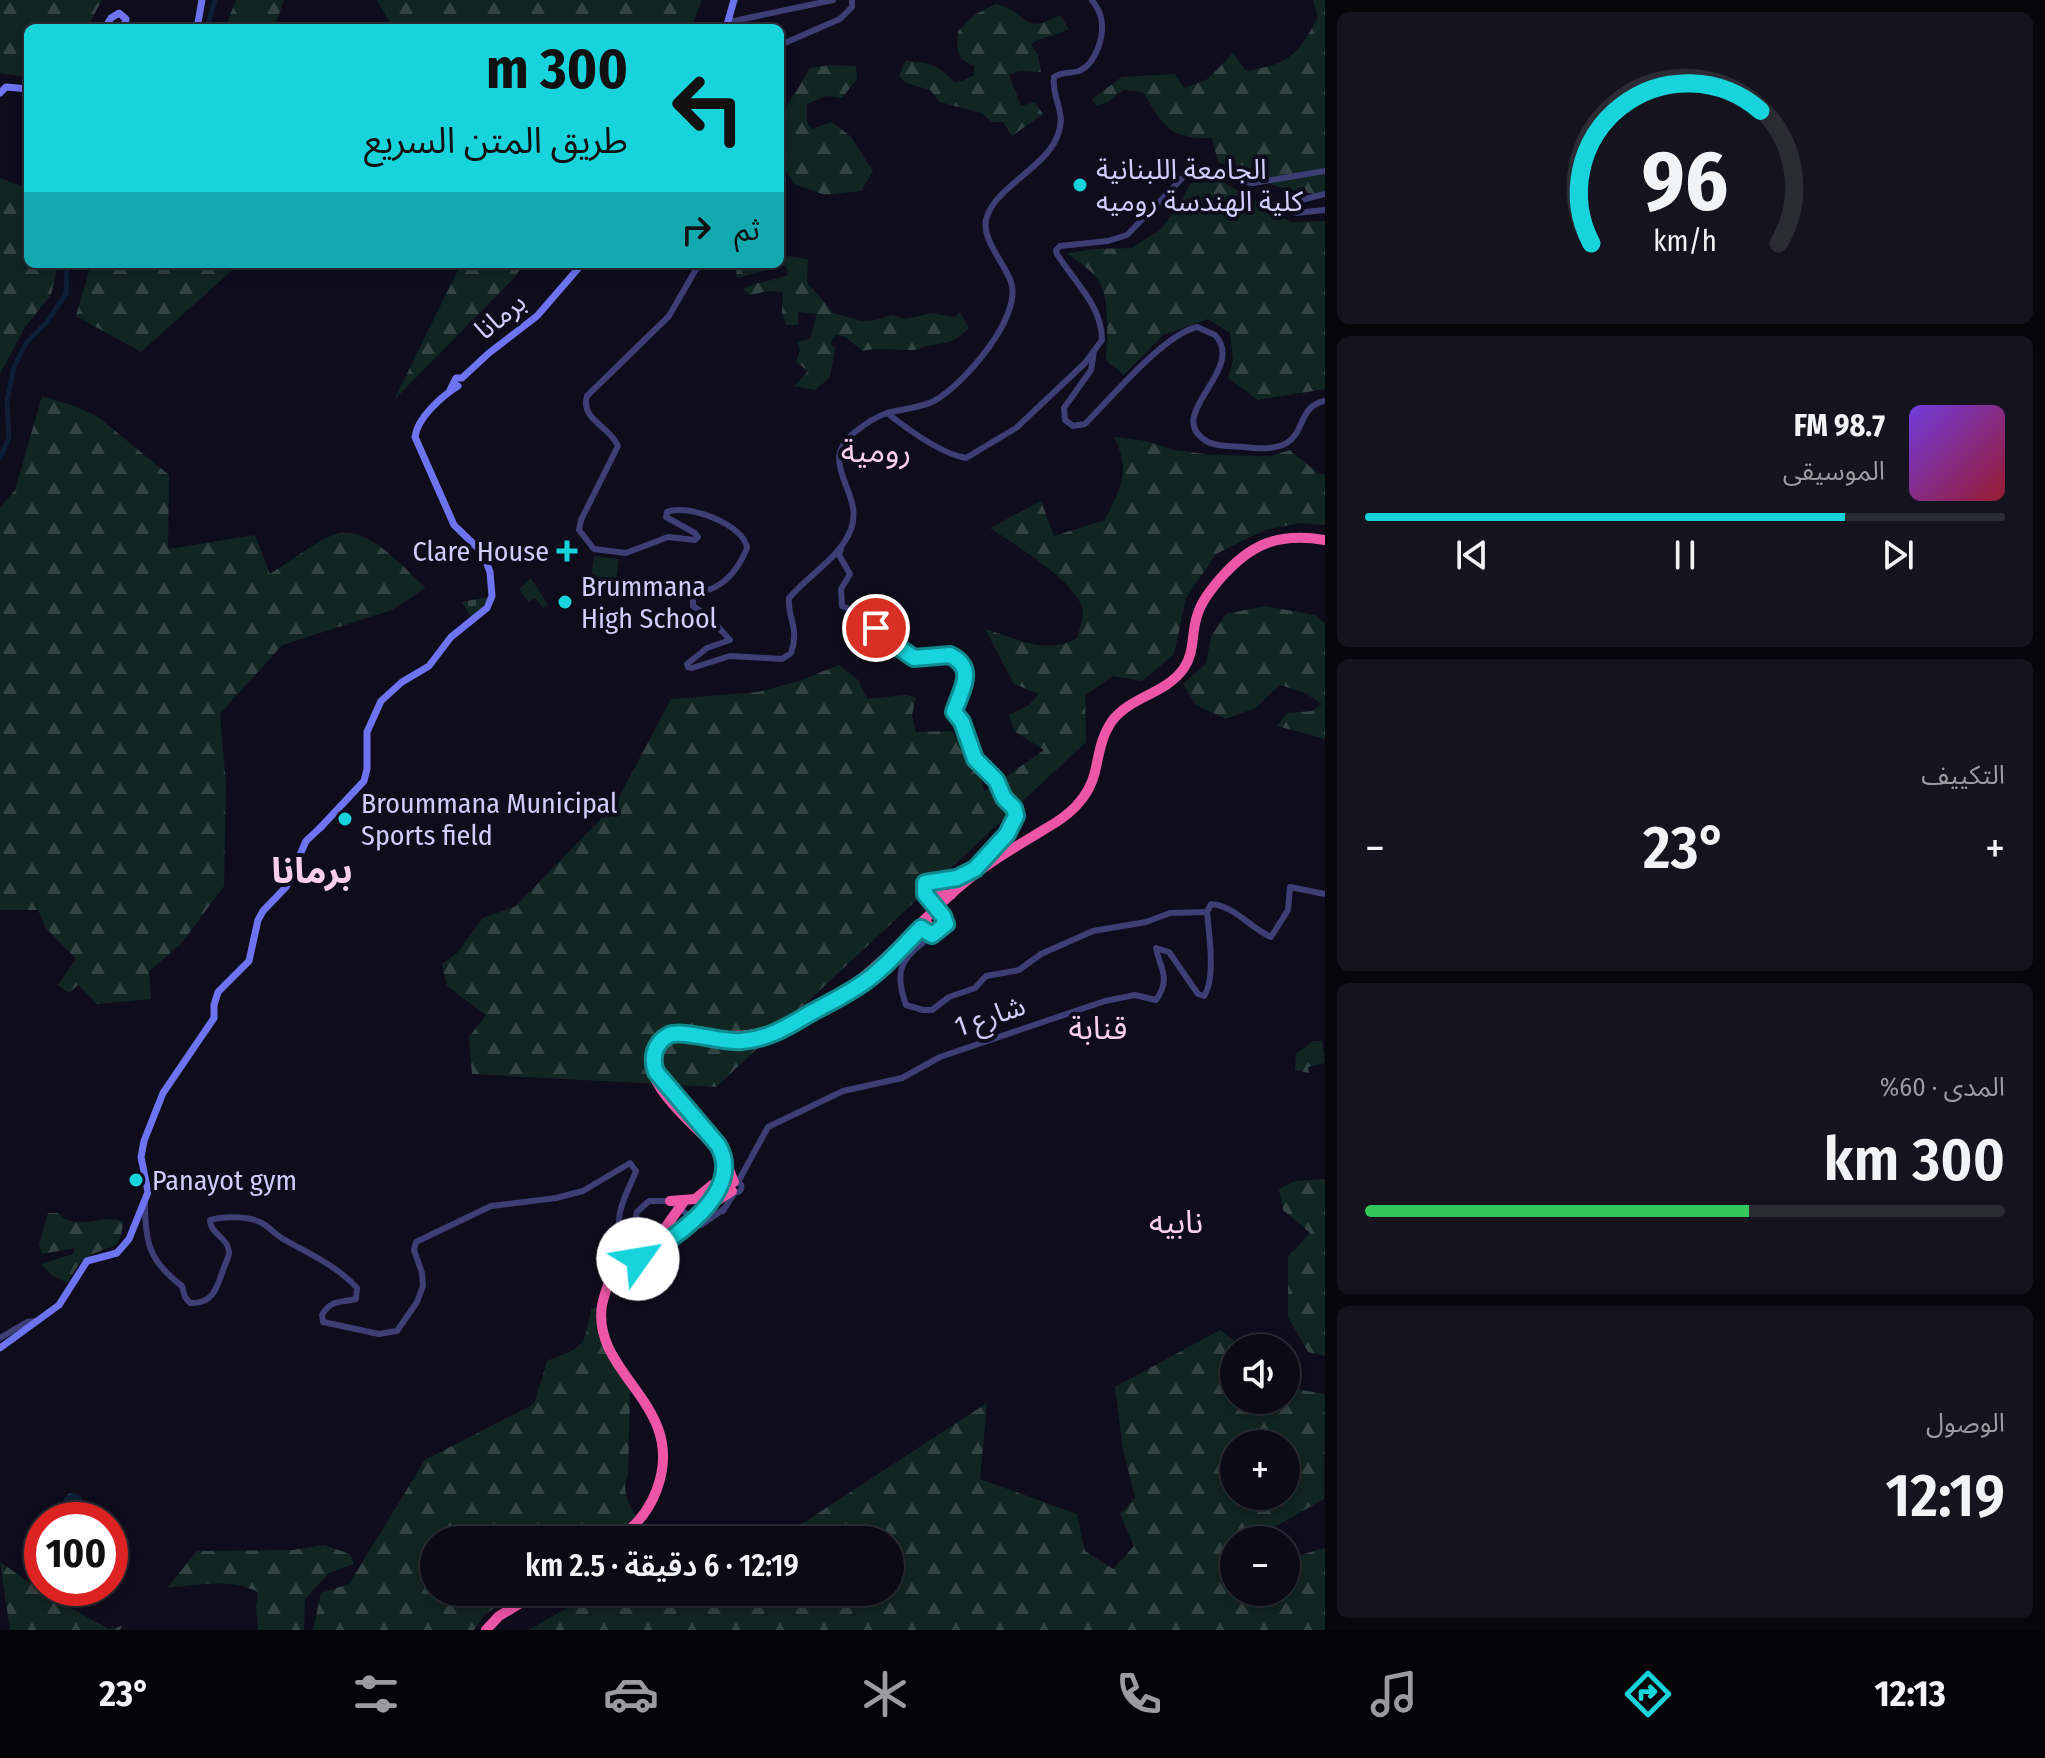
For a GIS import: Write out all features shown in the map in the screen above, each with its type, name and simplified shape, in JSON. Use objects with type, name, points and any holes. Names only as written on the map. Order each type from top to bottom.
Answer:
[{"type":"highway","points":[[906,936],[979,872],[1078,805],[1090,786],[1104,735],[1113,720],[1128,706],[1181,672],[1191,655],[1196,618],[1205,599],[1241,558],[1265,543],[1285,538],[1325,543]]},
{"type":"highway","points":[[610,1286],[624,1269],[665,1243],[735,1187],[722,1152],[656,1072],[654,1057],[659,1043],[669,1035],[679,1033],[731,1042],[774,1034],[861,985],[927,930],[992,869],[1082,809],[1099,778],[1110,733],[1125,713],[1166,690],[1184,675],[1194,657],[1199,624],[1206,606],[1237,567],[1251,555],[1283,543],[1325,543]]},
{"type":"highway","points":[[927,930],[945,926],[946,922],[923,889],[927,881],[936,880],[941,894],[951,895]]},
{"type":"highway","points":[[634,1526],[650,1506],[661,1479],[664,1454],[662,1437],[654,1416],[607,1345],[602,1319],[606,1299],[621,1264],[668,1234],[706,1201],[718,1183],[721,1170],[720,1157],[713,1145],[652,1076],[649,1056],[656,1040],[675,1029],[733,1036],[774,1028],[854,984],[894,951],[914,923],[935,907]]},
{"type":"highway","points":[[704,1209],[723,1183],[725,1164],[722,1152]]},
{"type":"highway","points":[[647,1248],[682,1208],[704,1193],[721,1170]]},
{"type":"highway","points":[[606,1299],[606,1319],[613,1344],[660,1418],[668,1452],[666,1476],[659,1498],[639,1526]]},
{"type":"highway","points":[[479,1630],[493,1614],[506,1606]]},
{"type":"highway","points":[[486,1630],[499,1616],[516,1606]]},
{"type":"main road","points":[[198,24],[202,0]]},
{"type":"main road","points":[[728,24],[734,0]]},
{"type":"main road","points":[[107,24],[119,13],[126,19],[125,24]]},
{"type":"main road","points":[[0,93],[6,87],[24,89]]},
{"type":"main road","name":"برمانا","points":[[145,1203],[148,1189],[141,1152],[163,1093],[214,1018],[218,992],[248,963],[258,920],[265,907],[289,883],[305,844],[364,781],[367,730],[381,701],[402,682],[429,666],[451,637],[487,608],[491,601],[490,572],[483,553],[454,525],[415,437],[418,426],[476,364],[533,320],[578,268]]},
{"type":"main road","points":[[0,1348],[63,1300],[87,1261],[123,1248],[145,1203]]},
{"type":"street","points":[[732,24],[833,0]]},
{"type":"street","points":[[784,43],[840,19],[852,7],[852,0]]},
{"type":"street","points":[[936,880],[957,878],[977,866],[1007,834],[1015,818],[1015,810],[1004,798],[998,783],[975,759],[962,722],[954,712],[966,681],[966,671],[958,659],[950,655],[917,659],[881,634],[865,615],[842,606],[841,589],[850,574],[839,555],[851,529],[854,509],[839,464],[839,453],[845,440],[872,420],[934,401],[956,385],[979,362],[995,338],[1011,303],[1013,290],[987,232],[988,215],[1055,142],[1062,122],[1053,80],[1061,73],[1082,70],[1093,59],[1098,47],[1102,23],[1092,0]]},
{"type":"street","points":[[1325,171],[1253,183],[1194,166],[1127,235],[1108,241],[1060,246],[1056,250],[1096,313],[1103,336],[1064,408],[1065,420],[1073,426],[1085,424],[1163,347],[1178,335],[1197,327],[1215,335],[1224,351],[1221,366],[1194,413],[1196,430],[1208,442],[1266,450],[1278,448],[1298,432],[1309,408],[1325,401]]},
{"type":"street","points":[[1325,194],[1294,202],[1291,207],[1296,213],[1325,210]]},
{"type":"street","points":[[697,268],[669,316],[586,400],[589,415],[612,435],[618,446],[580,526],[580,533],[594,549],[626,553],[668,537],[695,540],[698,537],[695,533],[666,517],[667,512],[675,509],[716,519],[746,541],[746,553],[727,579],[693,596],[693,606],[708,616],[730,640],[707,648],[694,657],[687,664],[692,668],[730,656],[770,660],[786,657],[794,643],[794,621],[788,607],[789,598],[842,545]]},
{"type":"street","points":[[887,413],[914,432],[966,458],[1016,428],[1090,363]]},
{"type":"street","points":[[927,930],[904,959],[900,971],[906,1005],[927,1011],[949,997],[973,989],[986,976],[1019,970],[1041,954],[1093,931],[1146,922],[1173,913],[1207,912],[1211,904],[1216,904],[1271,937],[1288,910],[1290,887],[1325,894]]},
{"type":"street","name":"شارع 1","points":[[735,1187],[768,1127],[843,1091],[902,1078],[940,1057],[1105,1001],[1135,995],[1156,1000],[1164,975],[1156,948],[1169,952],[1198,994],[1204,996],[1208,990],[1210,959],[1207,912]]},
{"type":"street","points":[[145,1203],[147,1242],[167,1275],[182,1286],[190,1303],[203,1301],[217,1291],[229,1256],[227,1244],[211,1228],[210,1220],[222,1217],[252,1219],[332,1265],[357,1288],[356,1299],[338,1301],[328,1306],[322,1315],[323,1322],[388,1335],[400,1329],[417,1302],[423,1282],[414,1246],[427,1236],[491,1206],[556,1198],[583,1191],[630,1163],[636,1171],[623,1195],[620,1232],[624,1239],[631,1238],[637,1212],[643,1205],[656,1200],[682,1208],[700,1227],[707,1225],[724,1209],[735,1187]]},
{"type":"street","points":[[0,1338],[27,1322],[35,1321]]},
{"type":"green space","points":[[0,0],[102,0],[89,24],[24,24],[24,76],[0,73]]},
{"type":"green space","points":[[236,0],[284,0],[275,24],[227,24]]},
{"type":"green space","points":[[377,0],[702,0],[693,24],[391,24]]},
{"type":"green space","points":[[1313,0],[1325,0],[1325,196],[1281,188],[1218,162],[1212,138],[1176,133],[1162,122],[1143,92],[1123,90],[1108,102],[1096,106],[1092,99],[1122,77],[1175,74],[1184,88],[1208,79],[1233,53],[1246,71],[1283,61],[1298,49],[1318,17]]},
{"type":"green space","points":[[996,4],[1031,23],[1038,24],[1060,15],[1069,29],[1031,44],[1038,55],[1041,72],[1019,71],[1009,75],[1021,106],[1035,102],[1043,114],[1012,136],[1003,122],[992,122],[981,113],[940,102],[930,90],[906,83],[899,76],[905,61],[932,65],[954,82],[974,75],[974,66],[961,59],[957,47],[958,31],[974,15]]},
{"type":"green space","points":[[856,66],[857,79],[842,98],[826,96],[807,104],[807,122],[812,129],[832,122],[850,136],[873,171],[861,191],[825,195],[794,184],[784,166],[784,110],[810,68]]},
{"type":"green space","points":[[1210,174],[1291,222],[1325,221],[1325,389],[1258,400],[1228,378],[1233,360],[1230,333],[1208,319],[1163,335],[1124,375],[1106,360],[1107,321],[1103,291],[1094,274],[1067,254],[1092,249],[1132,248],[1160,230],[1180,204],[1190,184]]},
{"type":"green space","points":[[0,178],[24,187],[24,268],[57,268],[51,295],[25,327],[0,374]]},
{"type":"green space","points":[[784,256],[808,259],[807,282],[833,313],[861,321],[891,315],[906,319],[932,313],[954,317],[960,313],[969,328],[950,342],[912,350],[863,351],[845,337],[836,335],[830,343],[835,349],[830,377],[815,390],[794,386],[808,371],[796,362],[800,350],[797,342],[810,339],[817,314],[798,312],[798,325],[786,325],[782,312],[783,292],[767,291],[750,295],[743,289],[788,275]]},
{"type":"green space","points":[[90,268],[235,268],[141,352],[76,316]]},
{"type":"green space","points":[[459,268],[521,268],[514,278],[394,400]]},
{"type":"green space","points":[[736,268],[775,268],[737,278]]},
{"type":"green space","points":[[42,396],[98,417],[169,475],[168,549],[255,535],[270,574],[320,541],[348,533],[372,541],[425,588],[392,610],[282,645],[220,714],[226,785],[224,886],[180,945],[149,971],[151,999],[97,1004],[78,985],[69,993],[58,985],[76,959],[46,928],[38,910],[0,910],[0,508],[15,490]]},
{"type":"green space","points":[[1114,437],[1213,455],[1271,456],[1290,450],[1319,474],[1325,474],[1325,525],[1300,523],[1265,530],[1216,554],[1186,598],[1174,654],[1142,681],[1113,676],[1085,695],[1086,742],[716,1087],[472,1074],[469,1037],[486,1015],[447,986],[442,964],[457,953],[483,918],[516,906],[616,803],[671,699],[758,692],[799,681],[839,665],[858,680],[867,699],[905,695],[916,697],[912,715],[916,732],[952,731],[981,774],[984,792],[1044,750],[1014,731],[1009,715],[1029,705],[1039,694],[1014,684],[985,629],[1031,644],[1055,645],[1077,638],[1083,613],[1080,602],[1059,577],[990,528],[1041,501],[1054,536],[1105,520],[1122,480],[1122,460]]},
{"type":"green space","points":[[594,556],[619,559],[614,596],[589,593]]},
{"type":"green space","points":[[531,578],[548,605],[543,608],[535,598],[528,602],[519,589]]},
{"type":"green space","points":[[488,597],[482,608],[471,617],[462,602]]},
{"type":"green space","points":[[1265,606],[1315,615],[1325,624],[1325,739],[1277,726],[1287,713],[1312,711],[1322,704],[1305,693],[1280,685],[1255,708],[1226,719],[1196,705],[1183,684],[1206,664],[1211,636],[1226,614]]},
{"type":"green space","points":[[1313,1041],[1322,1041],[1325,1063],[1308,1067],[1309,1073],[1295,1070],[1296,1054]]},
{"type":"green space","points":[[1325,1179],[1325,1356],[1308,1352],[1288,1317],[1288,1257],[1310,1233],[1283,1210],[1279,1189],[1295,1181]]},
{"type":"green space","points":[[48,1213],[58,1213],[74,1222],[106,1219],[123,1222],[119,1240],[81,1263],[68,1283],[51,1275],[41,1264],[73,1254],[75,1248],[42,1254],[39,1245]]},
{"type":"green space","points":[[599,1307],[630,1389],[625,1491],[636,1516],[624,1526],[420,1526],[420,1606],[498,1606],[485,1614],[474,1630],[313,1630],[321,1593],[349,1584],[425,1460],[534,1404],[547,1361],[580,1344],[591,1309]]},
{"type":"green space","points":[[1220,1330],[1225,1334],[1220,1334],[1220,1414],[1300,1414],[1300,1390],[1325,1394],[1324,1499],[1276,1526],[1220,1526],[1220,1606],[1300,1606],[1300,1555],[1325,1548],[1325,1630],[529,1630],[570,1606],[904,1606],[904,1526],[798,1526],[987,1403],[980,1479],[1077,1514],[1085,1551],[1113,1569],[1134,1546],[1120,1514],[1135,1498],[1123,1449],[1115,1387]]},
{"type":"green space","points":[[324,1545],[350,1554],[354,1564],[329,1573],[305,1599],[304,1630],[258,1630],[258,1592],[247,1588],[214,1584],[167,1588],[197,1551],[293,1550]]},
{"type":"green space","points":[[0,1562],[24,1579],[24,1606],[66,1606],[109,1629],[122,1626],[120,1630],[10,1630]]},
{"type":"water","points":[[73,1493],[83,1502],[63,1502],[66,1496]]},
{"type":"waterway","points":[[208,24],[215,0]]},
{"type":"waterway","points":[[0,458],[9,438],[7,401],[14,367],[26,343],[47,322],[66,294],[67,268]]},
{"type":"place","name":"الجامعة اللبنانية كلية الهندسة روميه","points":[[1080,185]]},
{"type":"place","name":"Clare House","points":[[567,551]]},
{"type":"place","name":"Brummana High School","points":[[565,602]]},
{"type":"place","name":"Broummana Municipal Sports field","points":[[345,819]]},
{"type":"place","name":"Panayot gym","points":[[136,1180]]},
{"type":"district","name":"رومية","points":[[876,451]]},
{"type":"district","name":"برمانا","points":[[312,871]]},
{"type":"district","name":"قنابة","points":[[1098,1028]]},
{"type":"district","name":"نابيه","points":[[1176,1222]]},
{"type":"route","points":[[638,1259],[665,1243],[709,1204],[723,1183],[725,1169],[718,1145],[656,1072],[653,1065],[659,1043],[669,1035],[679,1033],[723,1041],[764,1038],[861,985],[898,954],[921,928],[932,935],[946,924],[925,894],[925,883],[957,878],[975,869],[989,850],[1007,834],[1015,818],[1014,808],[1004,798],[1000,786],[974,758],[962,722],[954,712],[966,681],[966,671],[958,659],[950,655],[914,658],[882,636],[876,628]]}]
